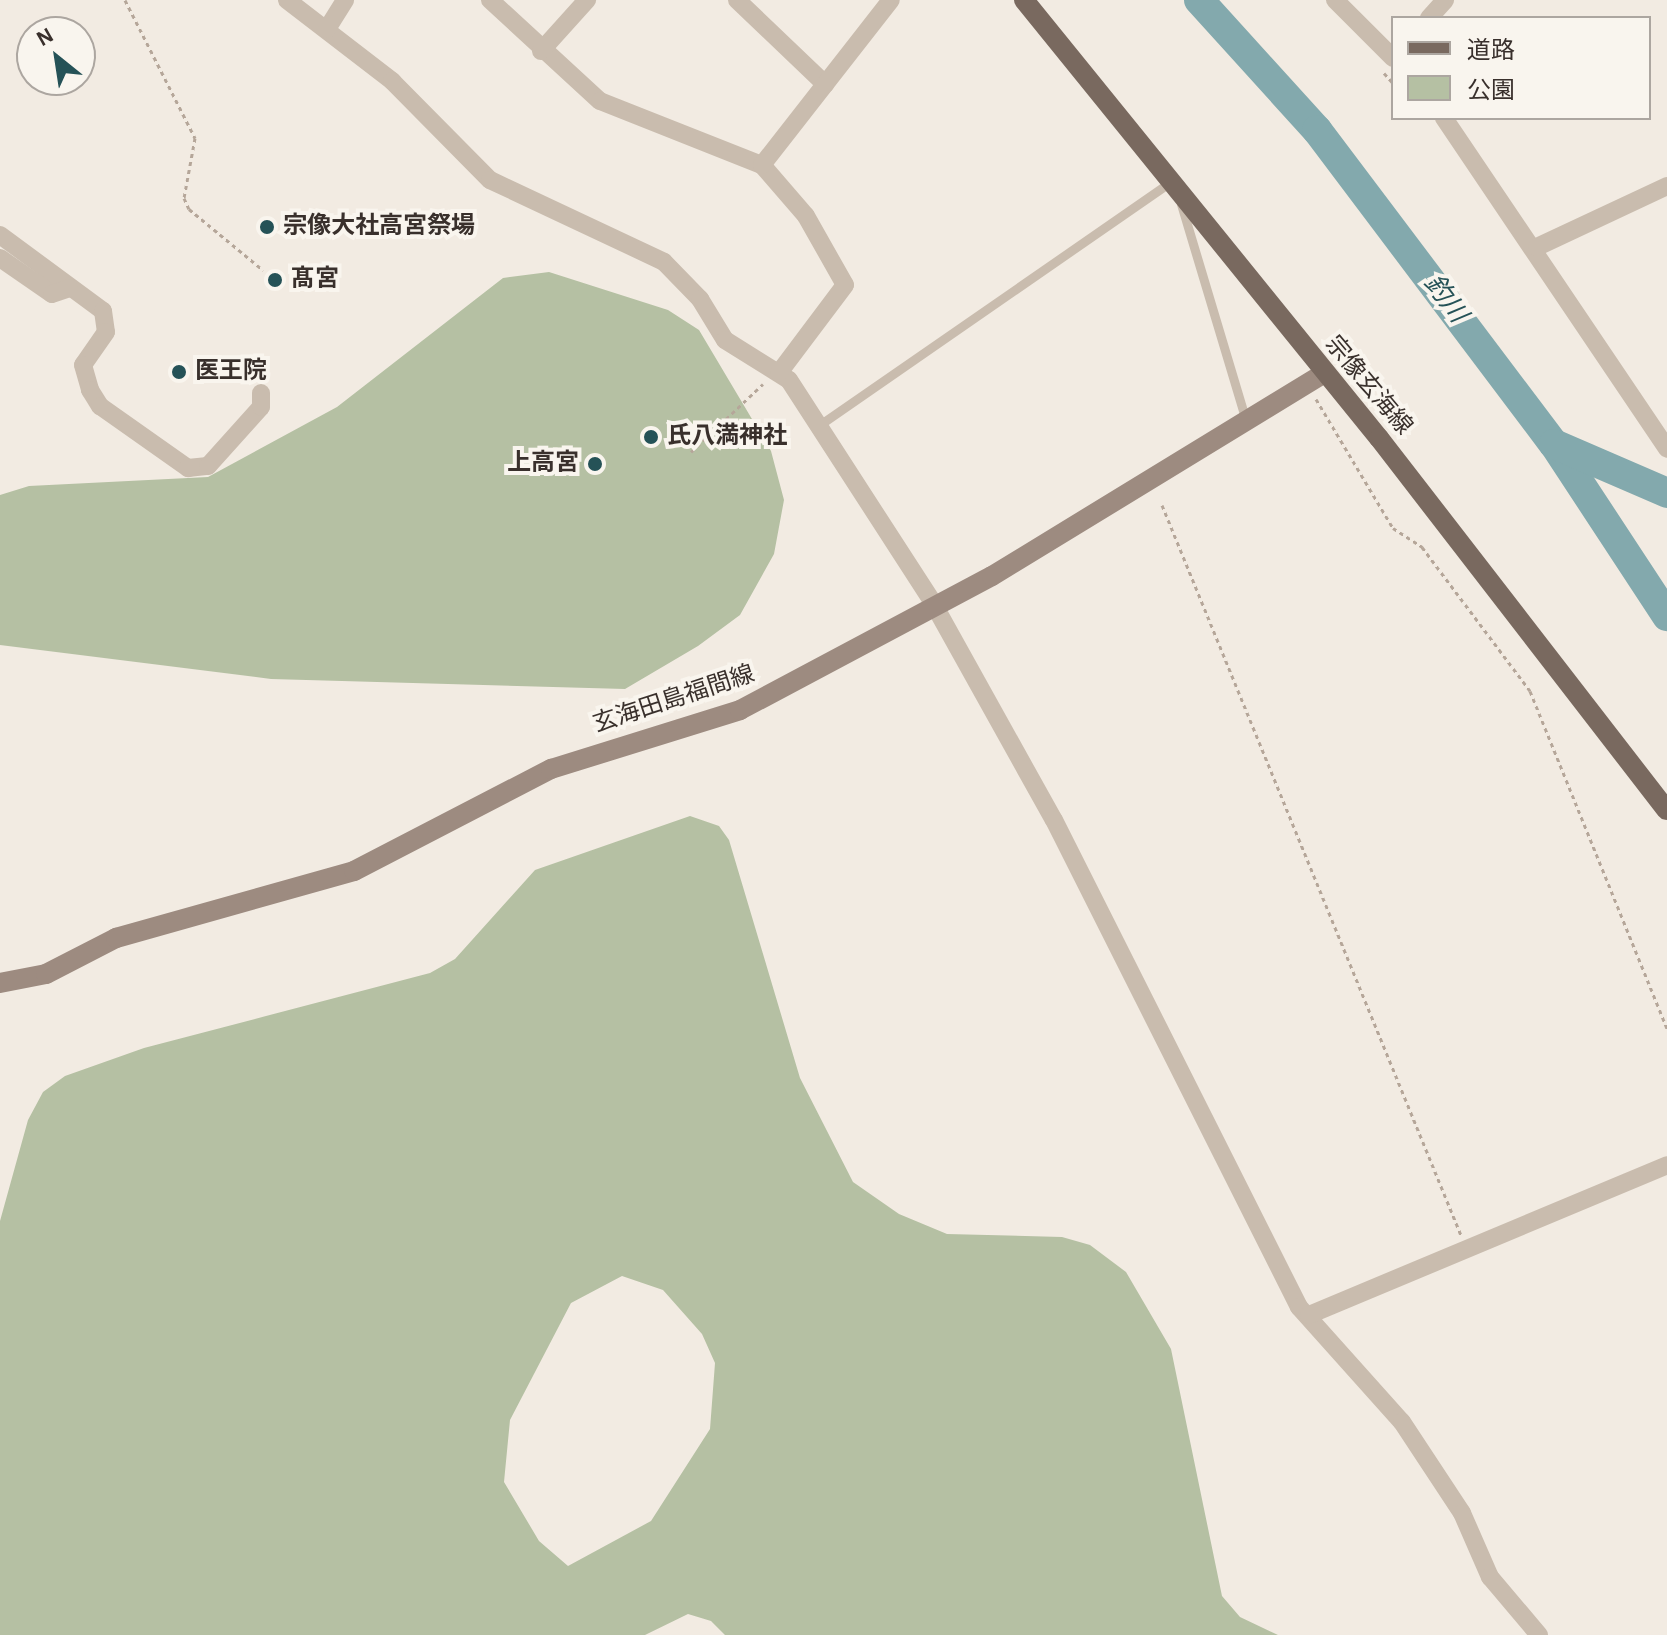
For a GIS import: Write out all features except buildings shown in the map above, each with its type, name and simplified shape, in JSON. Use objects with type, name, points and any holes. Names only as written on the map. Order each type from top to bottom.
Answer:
[{"type":"main road","name":"宗像玄海線","points":[[1024,0],[1174,183],[1317,377],[1667,810]]},
{"type":"main road","name":"玄海田島福間線","points":[[0,983],[46,974],[116,938],[387,859],[485,798],[551,769],[752,705],[933,603],[992,576],[1317,377]]},
{"type":"street","points":[[287,0],[392,81],[490,180],[664,262],[700,299],[725,340],[779,373],[818,426],[933,603],[1054,820],[1309,1315],[1402,1422],[1462,1513],[1490,1577],[1539,1635]]},
{"type":"street","points":[[327,29],[345,0]]},
{"type":"street","points":[[490,0],[541,51],[612,107],[762,165],[806,216],[845,285],[779,373]]},
{"type":"street","points":[[541,51],[587,0]]},
{"type":"street","points":[[737,0],[825,84]]},
{"type":"street","points":[[762,165],[891,0]]},
{"type":"street","points":[[1335,0],[1391,56]]},
{"type":"street","points":[[1431,16],[1445,0]]},
{"type":"street","points":[[1445,120],[1537,247],[1667,449]]},
{"type":"street","points":[[1537,247],[1667,186]]},
{"type":"street","points":[[0,235],[108,320],[82,371],[100,406],[188,468],[208,466],[261,407],[261,393]]},
{"type":"street","points":[[0,258],[52,294],[69,288]]},
{"type":"street","points":[[1309,1315],[1667,1165]]},
{"type":"lane","points":[[818,426],[1174,183],[1246,420]]},
{"type":"path","points":[[125,0],[195,138],[184,198],[189,209],[263,270]]},
{"type":"path","points":[[691,452],[737,401],[779,373]]},
{"type":"path","points":[[1317,377],[1329,430],[1373,485],[1393,528],[1422,547],[1530,691],[1667,1029]]},
{"type":"path","points":[[1162,505],[1466,1249]]},
{"type":"green space","points":[[549,272],[668,310],[699,330],[771,451],[784,500],[774,554],[740,615],[698,646],[625,689],[271,679],[0,645],[0,495],[29,486],[208,477],[337,407],[503,278]]},
{"type":"green space","points":[[690,816],[719,826],[729,840],[800,1078],[853,1182],[899,1214],[947,1234],[1062,1237],[1090,1245],[1126,1272],[1171,1349],[1222,1596],[1240,1617],[1278,1635],[725,1635],[711,1621],[688,1614],[645,1635],[0,1635],[0,1221],[28,1120],[43,1092],[65,1076],[144,1048],[430,973],[455,959],[535,870]],"holes":[[[622,1276],[663,1290],[702,1334],[715,1363],[710,1429],[651,1521],[568,1566],[539,1541],[504,1482],[510,1420],[571,1303]]]},
{"type":"waterway","name":"釣川","points":[[1199,0],[1317,130],[1554,444],[1667,616]]},
{"type":"waterway","points":[[1554,444],[1667,493]]},
{"type":"place","name":"宗像大社高宮祭場","points":[[267,227]]},
{"type":"place","name":"髙宮","points":[[275,280]]},
{"type":"place","name":"医王院","points":[[179,372]]},
{"type":"place","name":"氏八満神社","points":[[651,437]]},
{"type":"place","name":"上高宮","points":[[595,464]]}]
